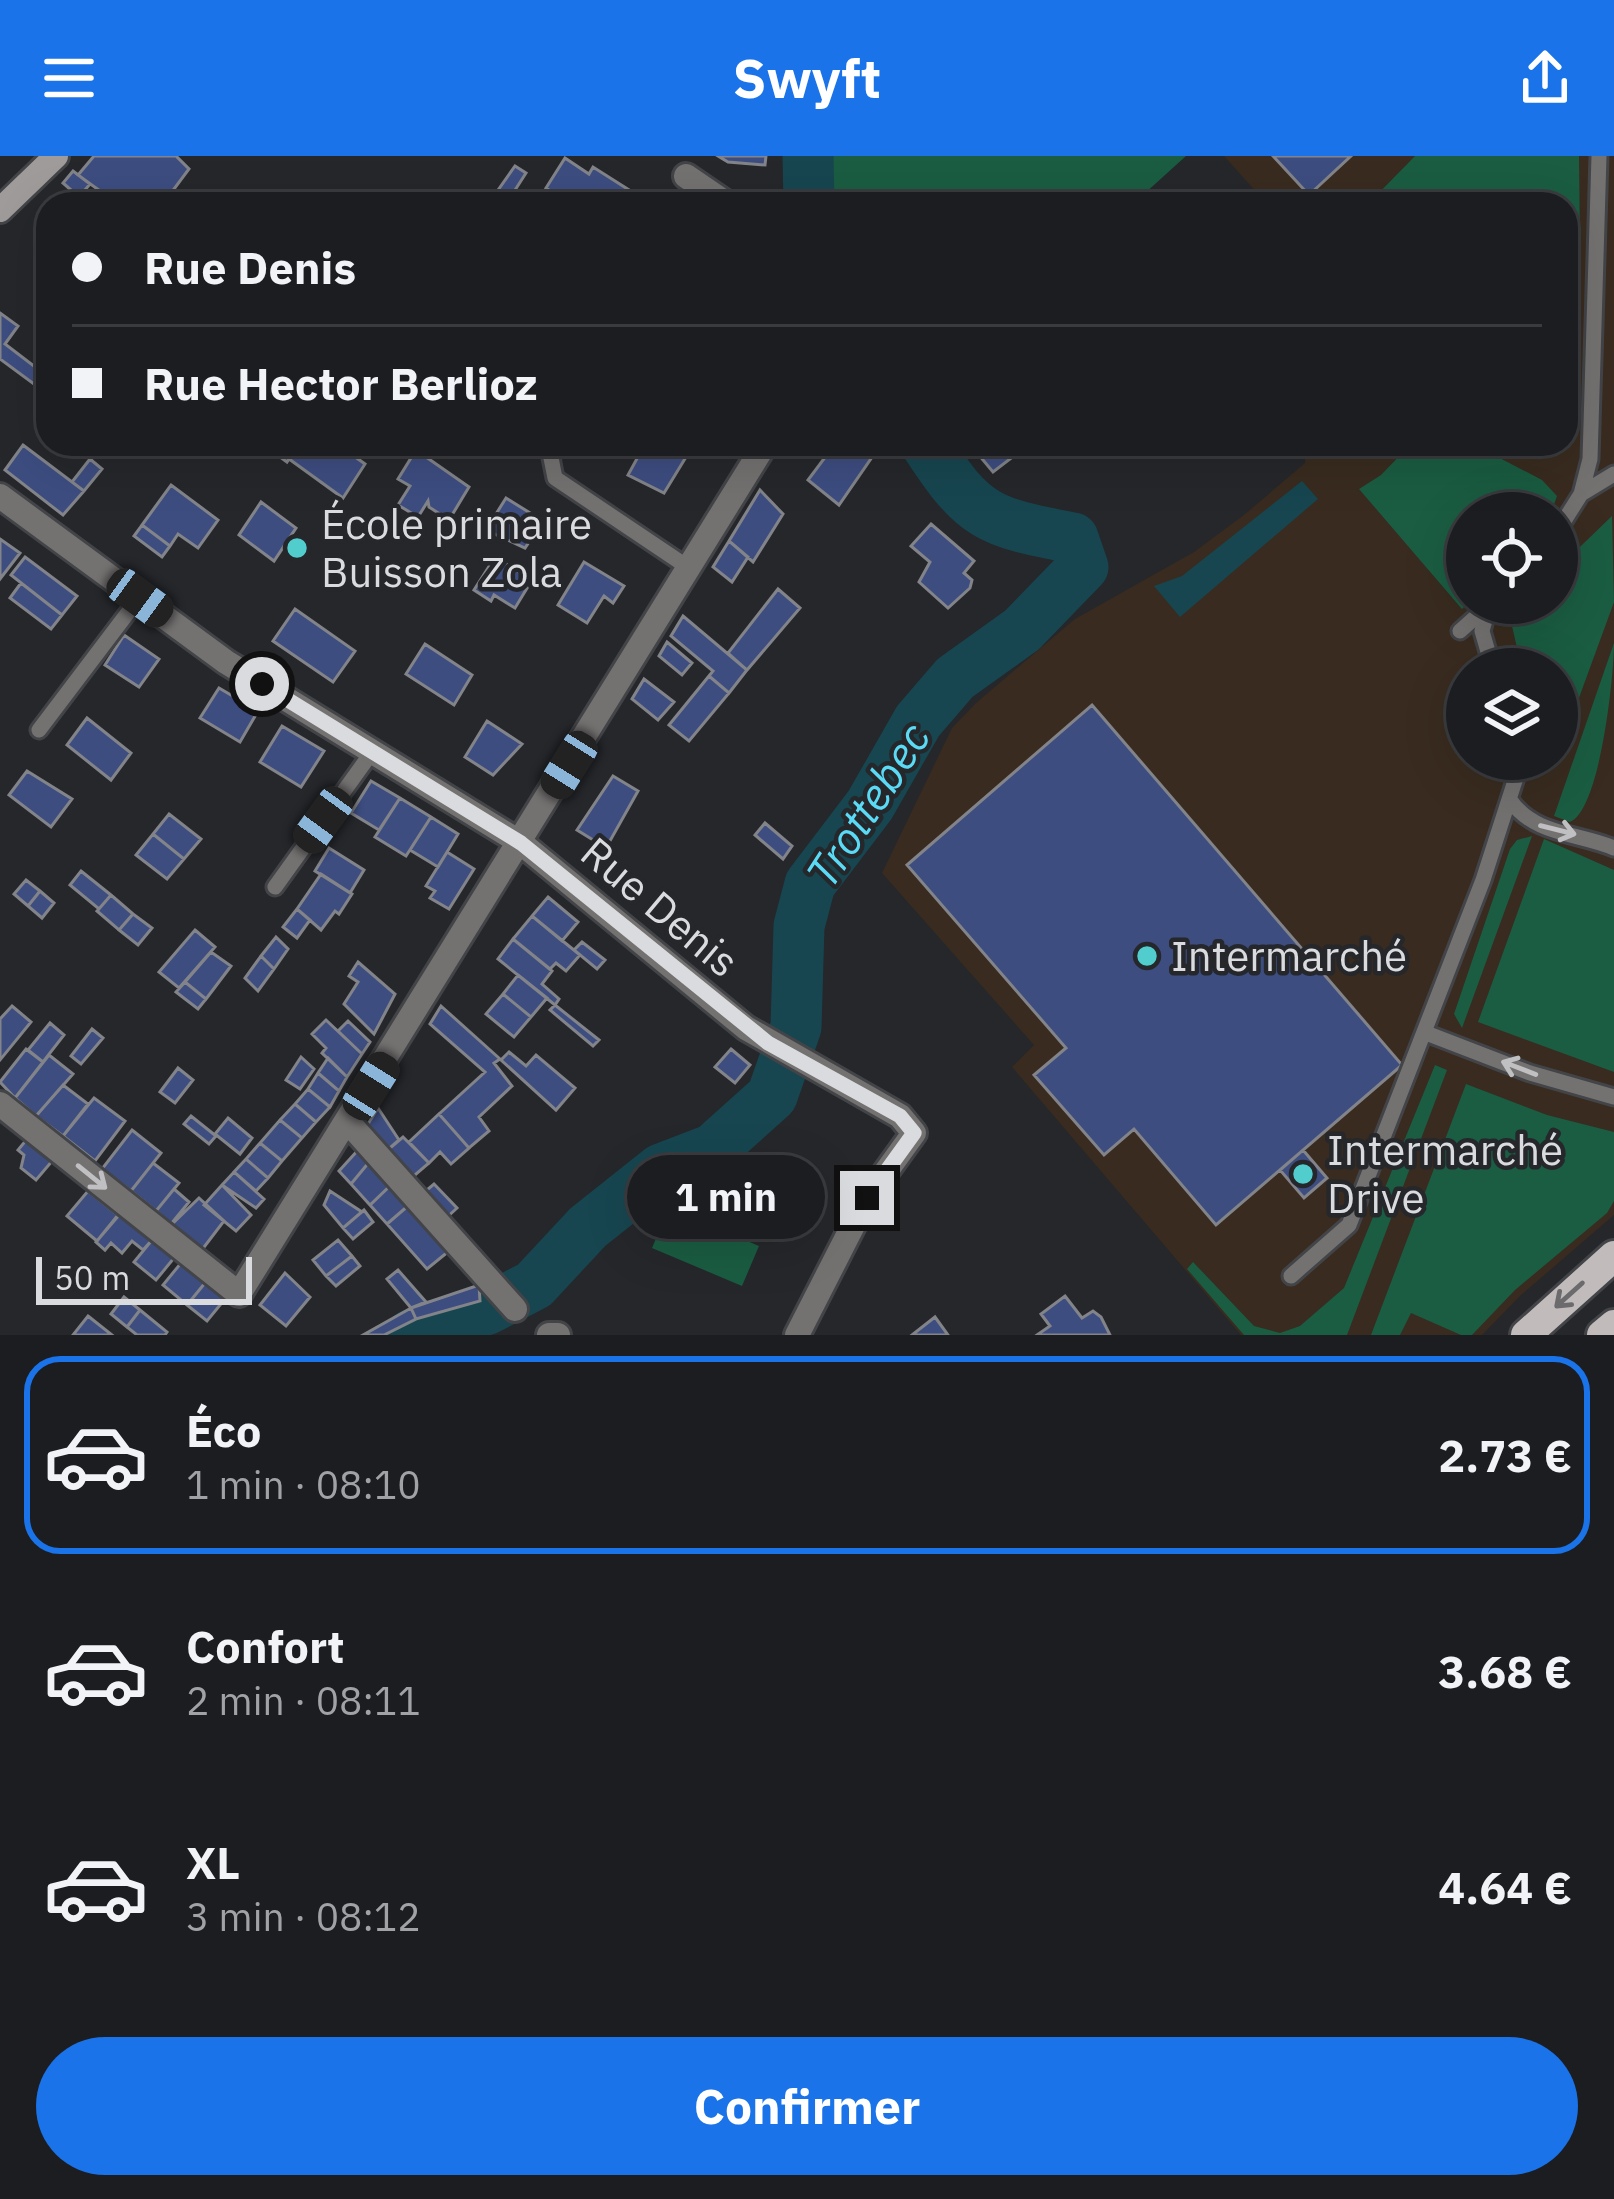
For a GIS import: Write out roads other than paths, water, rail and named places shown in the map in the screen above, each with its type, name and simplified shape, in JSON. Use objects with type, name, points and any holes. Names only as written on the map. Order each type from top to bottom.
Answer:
[{"type":"main road","points":[[0,210],[56,156]]},
{"type":"main road","points":[[1526,1335],[1614,1256]]},
{"type":"main road","points":[[1602,1335],[1614,1325]]},
{"type":"street","points":[[686,176],[709,192]]},
{"type":"street","points":[[0,1104],[239,1294],[759,456]]},
{"type":"street","name":"Rue Denis","points":[[0,496],[226,662],[521,843],[768,1043],[900,1116],[914,1133],[867,1198],[797,1335]]},
{"type":"street","points":[[348,1122],[508,1299]]},
{"type":"lane","points":[[1578,499],[1590,459],[1599,156]]},
{"type":"lane","points":[[552,456],[556,478],[689,568]]},
{"type":"lane","points":[[1581,494],[1614,474]]},
{"type":"lane","points":[[39,730],[140,598]]},
{"type":"lane","points":[[1460,631],[1468,624]]},
{"type":"lane","points":[[274,887],[372,752]]},
{"type":"lane","points":[[1291,1276],[1349,1225],[1426,1033],[1516,780]]},
{"type":"lane","points":[[1510,800],[1518,812],[1541,827],[1614,848]]},
{"type":"lane","points":[[1426,1033],[1530,1073],[1614,1097]]},
{"type":"water","points":[[1302,481],[1318,499],[1180,617],[1154,586],[1182,576]]},
{"type":"waterway","name":"Trottebec","points":[[808,156],[809,192]]},
{"type":"waterway","name":"Trottebec","points":[[411,1335],[488,1309],[534,1285],[588,1227],[661,1169],[713,1149],[772,1096],[796,1027],[799,926],[810,884],[870,805],[918,721],[955,678],[1022,630],[1083,567],[1073,538],[1021,527],[986,513],[957,488],[934,456]]},
{"type":"place","name":"École primaire Buisson Zola","points":[[297,548]]},
{"type":"place","name":"Intermarché","points":[[1147,956]]},
{"type":"place","name":"Intermarché Drive","points":[[1303,1174]]}]
